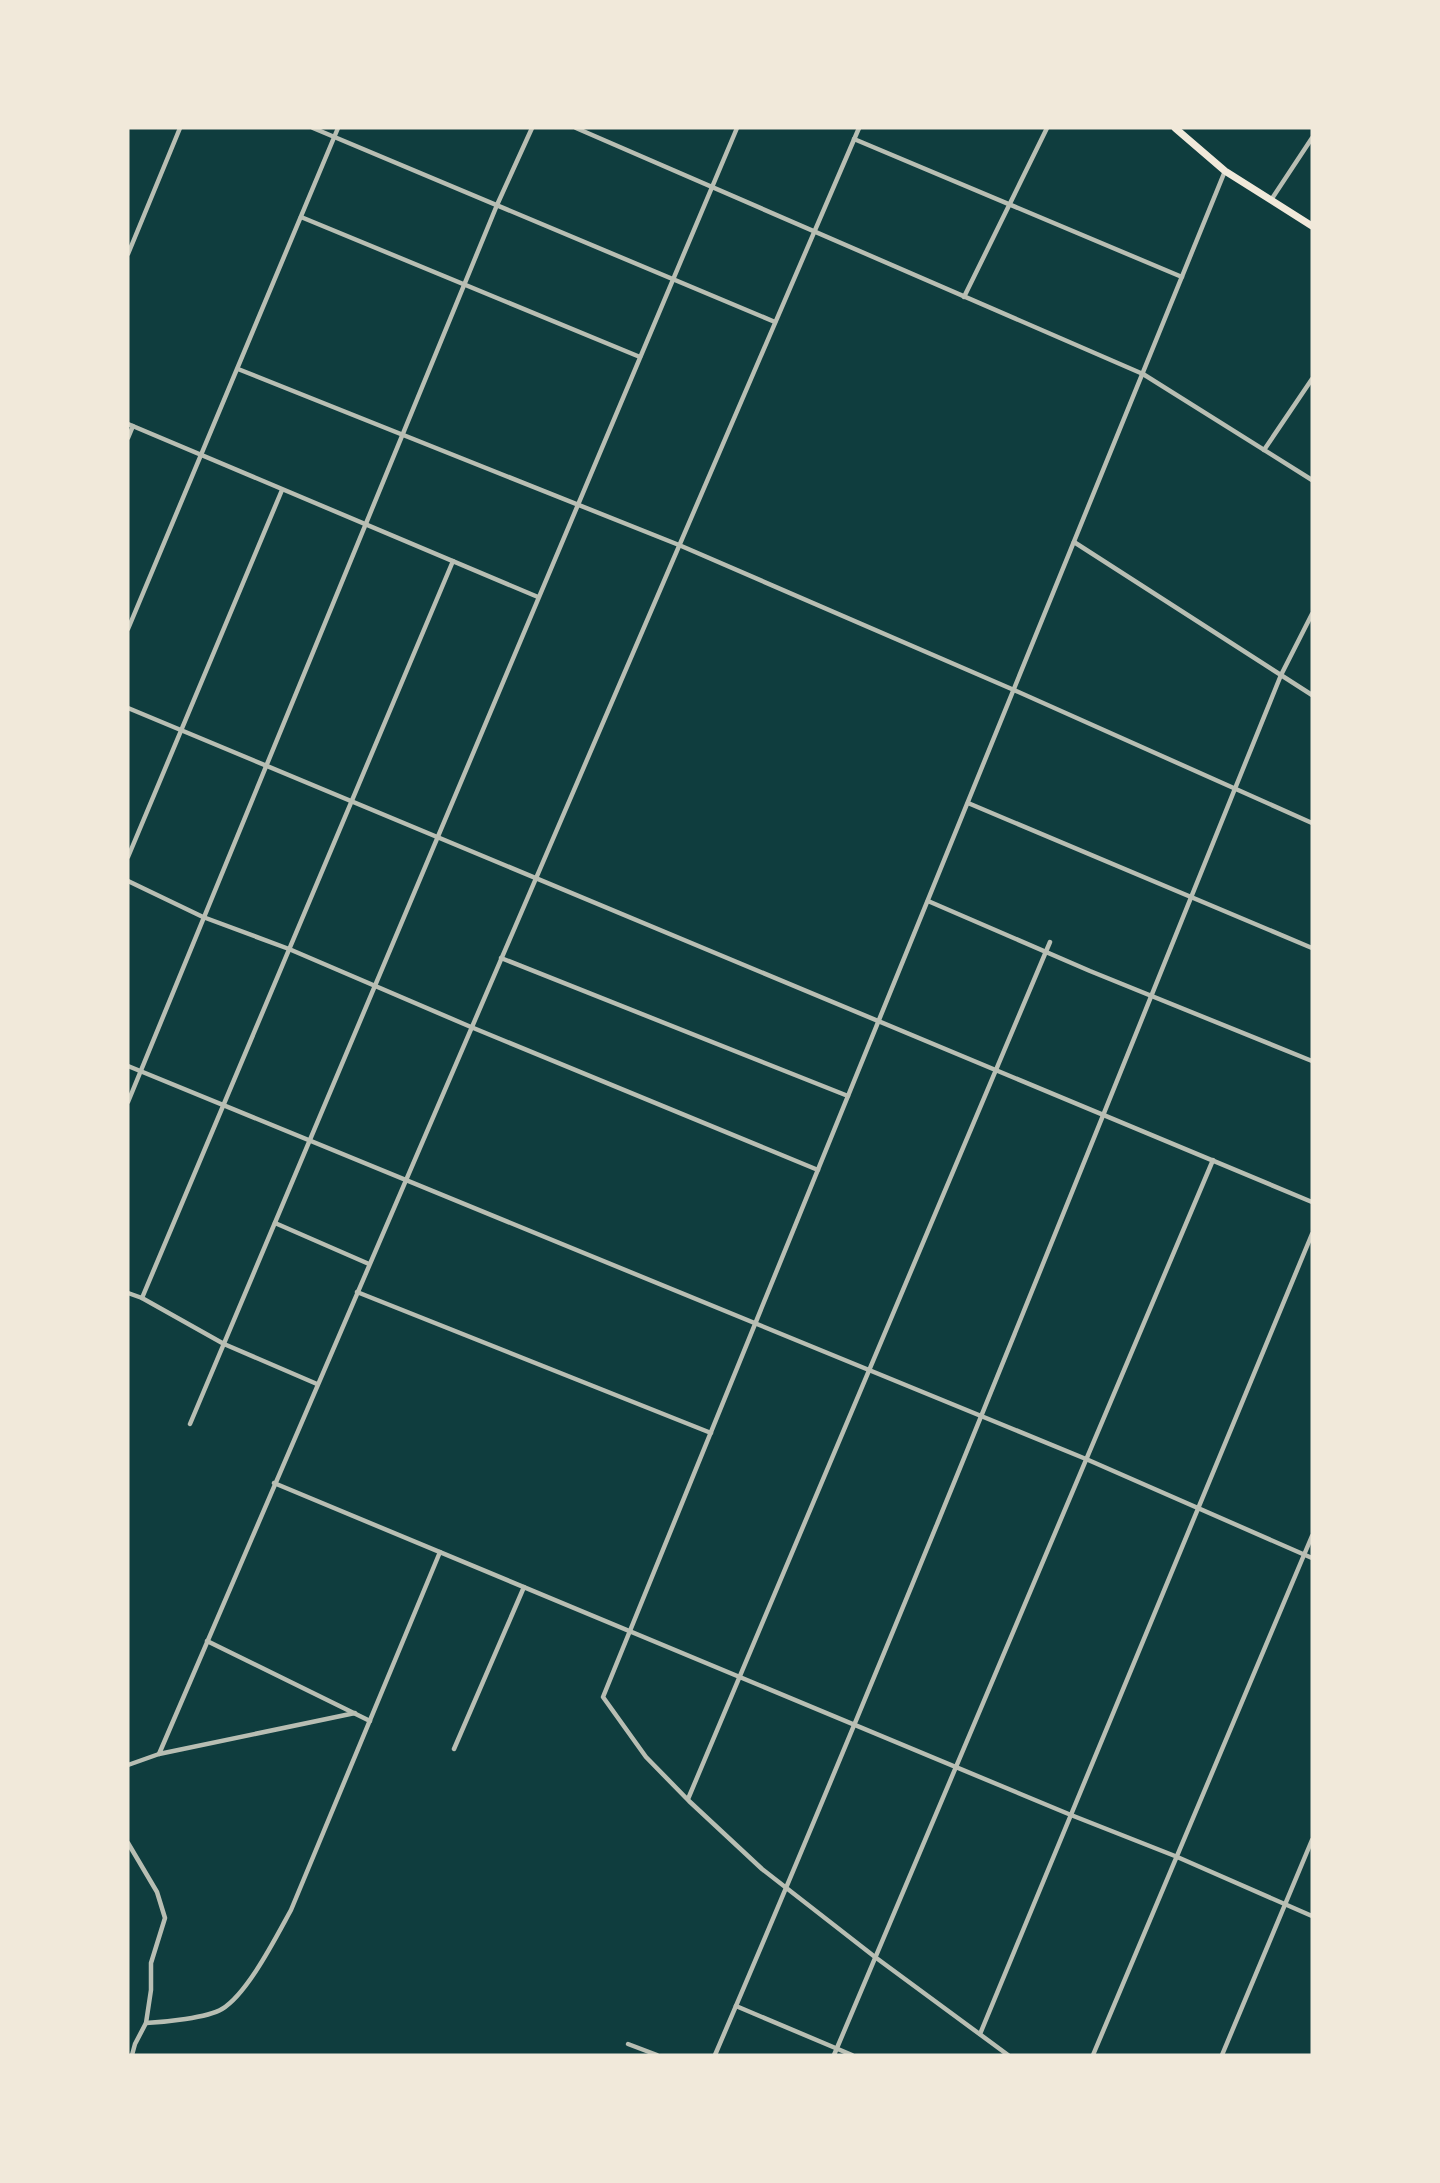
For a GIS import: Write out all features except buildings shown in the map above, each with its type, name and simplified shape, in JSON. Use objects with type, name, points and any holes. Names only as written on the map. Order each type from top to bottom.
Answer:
[{"type":"main road","points":[[1175,128],[1225,172],[1312,226]]},
{"type":"street","points":[[128,254],[180,128]]},
{"type":"street","points":[[313,128],[775,322]]},
{"type":"street","points":[[128,629],[338,128]]},
{"type":"street","points":[[128,1102],[464,284],[532,128]]},
{"type":"street","points":[[576,128],[1143,374],[1312,480]]},
{"type":"street","points":[[190,1424],[737,128]]},
{"type":"street","points":[[159,1754],[859,128]]},
{"type":"street","points":[[964,297],[1046,128]]},
{"type":"street","points":[[1271,200],[1312,138]]},
{"type":"street","points":[[854,139],[1182,277]]},
{"type":"street","points":[[1008,2055],[762,1869],[646,1757],[603,1697],[1225,172]]},
{"type":"street","points":[[301,217],[640,357]]},
{"type":"street","points":[[238,369],[679,545],[1312,823]]},
{"type":"street","points":[[1264,450],[1312,379]]},
{"type":"street","points":[[128,438],[130,425],[538,597]]},
{"type":"street","points":[[128,857],[282,490]]},
{"type":"street","points":[[1074,542],[1312,695]]},
{"type":"street","points":[[142,1298],[453,561]]},
{"type":"street","points":[[715,2055],[980,1417],[1281,674],[1312,614]]},
{"type":"street","points":[[128,708],[1312,1202]]},
{"type":"street","points":[[968,803],[1312,948]]},
{"type":"street","points":[[128,881],[203,917],[289,949],[818,1170]]},
{"type":"street","points":[[928,901],[1090,971],[1312,1061]]},
{"type":"street","points":[[688,1799],[1050,942]]},
{"type":"street","points":[[501,958],[848,1096]]},
{"type":"street","points":[[128,1066],[1086,1460],[1312,1558]]},
{"type":"street","points":[[834,2055],[1213,1160]]},
{"type":"street","points":[[275,1223],[369,1264]]},
{"type":"street","points":[[980,2034],[1312,1234]]},
{"type":"street","points":[[128,1293],[142,1298],[224,1344],[317,1384]]},
{"type":"street","points":[[357,1293],[711,1433]]},
{"type":"street","points":[[274,1483],[853,1725],[1175,1856],[1312,1916]]},
{"type":"street","points":[[1093,2055],[1312,1536]]},
{"type":"street","points":[[146,2023],[172,2021],[220,2011],[232,2001],[262,1962],[291,1910],[440,1552]]},
{"type":"street","points":[[454,1749],[524,1587]]},
{"type":"street","points":[[206,1641],[370,1721]]},
{"type":"street","points":[[128,1765],[159,1754],[355,1713]]},
{"type":"street","points":[[1222,2055],[1312,1840]]},
{"type":"street","points":[[128,1843],[157,1892],[165,1917],[151,1963],[151,1990],[146,2023],[132,2055]]},
{"type":"street","points":[[736,2006],[852,2055]]},
{"type":"street","points":[[628,2043],[657,2055]]}]
